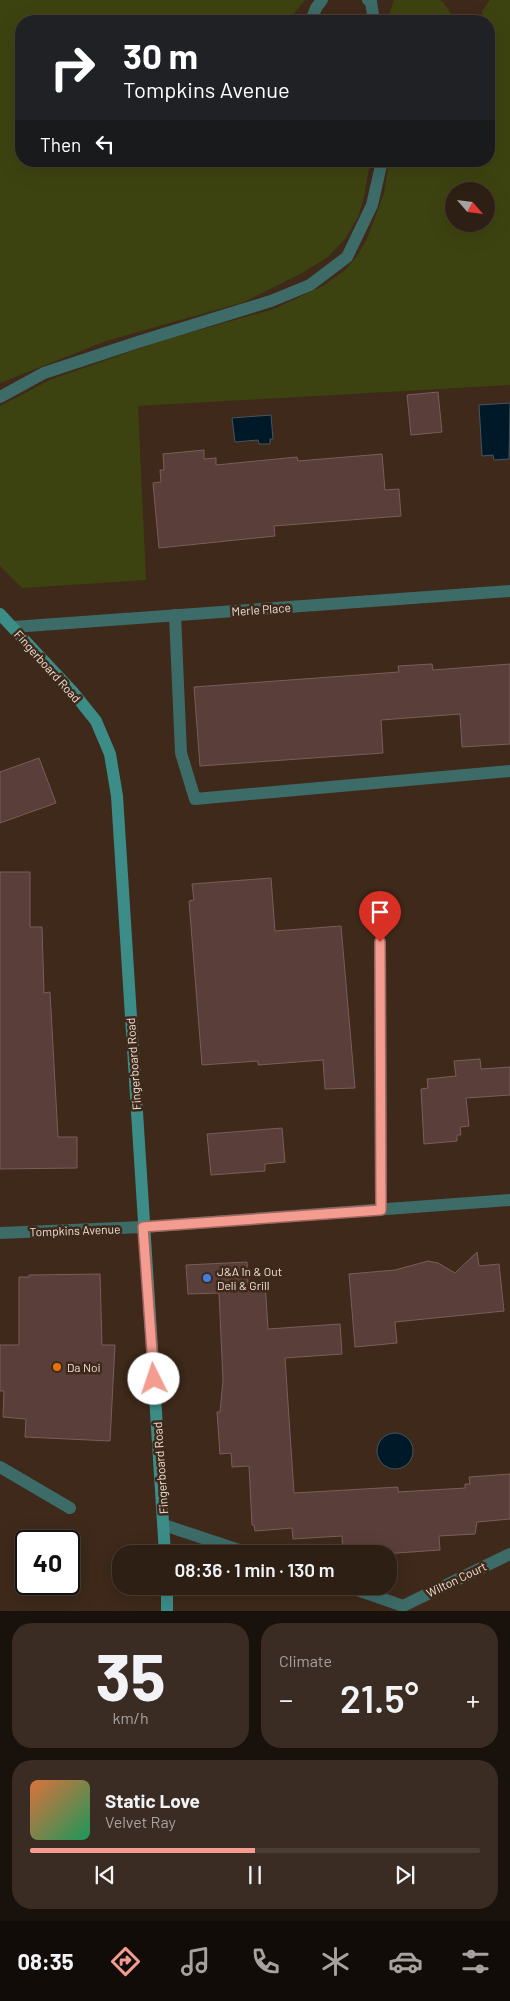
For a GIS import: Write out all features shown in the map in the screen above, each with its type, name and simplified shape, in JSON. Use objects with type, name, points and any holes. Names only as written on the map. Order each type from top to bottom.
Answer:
[{"type":"street","points":[[313,15],[322,0]]},
{"type":"street","points":[[368,0],[373,15]]},
{"type":"street","points":[[0,397],[44,373],[272,301],[310,285],[347,257],[372,204],[381,167]]},
{"type":"street","name":"Merle Place","points":[[12,626],[510,591]]},
{"type":"street","name":"Fingerboard Road","points":[[0,614],[72,691],[96,721],[110,754],[117,796],[165,1545]]},
{"type":"street","points":[[175,615],[181,753],[196,800],[510,771]]},
{"type":"street","points":[[380,942],[381,1210]]},
{"type":"street","name":"Tompkins Avenue","points":[[0,1233],[143,1227],[510,1200]]},
{"type":"street","points":[[0,1467],[70,1508]]},
{"type":"street","points":[[164,1525],[224,1545]]},
{"type":"street","name":"Wilton Court","points":[[372,1595],[403,1606],[510,1554]]},
{"type":"street","points":[[167,1595],[167,1611]]},
{"type":"green space","points":[[0,0],[305,0],[293,15],[15,15],[15,167],[369,167],[364,197],[358,217],[345,239],[328,257],[302,273],[244,302],[106,341],[0,383]]},
{"type":"green space","points":[[394,0],[439,0],[443,2],[452,15],[389,15]]},
{"type":"green space","points":[[490,0],[510,0],[510,385],[138,406],[146,580],[22,588],[0,566],[0,406],[52,379],[164,340],[274,309],[323,286],[345,270],[357,256],[367,239],[384,193],[388,167],[495,167],[495,15],[482,15],[482,11]]},
{"type":"water","points":[[510,403],[509,459],[494,460],[493,455],[482,456],[479,405]]},
{"type":"water","points":[[271,415],[273,439],[270,439],[270,444],[259,444],[258,440],[235,442],[232,418]]},
{"type":"water","points":[[395,1433],[402,1434],[408,1438],[412,1444],[412,1458],[408,1464],[402,1468],[395,1469],[388,1468],[382,1464],[378,1458],[377,1451],[378,1444],[382,1438],[388,1434]]},
{"type":"building","points":[[438,392],[442,432],[411,435],[407,395]]},
{"type":"building","points":[[204,450],[204,459],[216,458],[216,465],[297,457],[298,461],[382,454],[385,490],[399,489],[401,516],[274,526],[275,536],[159,548],[153,483],[161,482],[160,470],[164,470],[163,454]]},
{"type":"building","points":[[432,664],[433,670],[510,664],[510,744],[462,747],[460,714],[381,720],[383,753],[200,766],[194,687],[399,672],[398,666]]},
{"type":"building","points":[[39,758],[56,803],[0,823],[0,772]]},
{"type":"building","points":[[0,872],[30,872],[30,927],[42,927],[44,993],[50,992],[58,1137],[77,1137],[77,1168],[0,1169]]},
{"type":"building","points":[[271,878],[275,931],[341,926],[355,1088],[325,1089],[323,1060],[258,1065],[258,1061],[202,1065],[189,901],[194,900],[192,884]]},
{"type":"building","points":[[480,1059],[481,1069],[510,1067],[510,1095],[466,1098],[469,1126],[460,1127],[461,1135],[457,1135],[457,1141],[424,1144],[421,1089],[428,1088],[427,1079],[456,1076],[454,1061]]},
{"type":"building","points":[[282,1128],[285,1162],[265,1164],[265,1171],[211,1175],[207,1134]]},
{"type":"building","points":[[477,1252],[479,1266],[499,1264],[504,1311],[395,1322],[397,1343],[355,1347],[349,1274],[395,1270],[428,1261],[438,1263],[455,1273]]},
{"type":"building","points":[[247,1262],[248,1283],[265,1282],[268,1329],[340,1324],[342,1354],[285,1358],[294,1493],[398,1487],[398,1492],[465,1488],[465,1484],[470,1484],[469,1477],[510,1474],[510,1519],[477,1522],[475,1534],[439,1536],[440,1550],[397,1553],[397,1545],[342,1545],[342,1536],[293,1539],[292,1528],[255,1531],[254,1525],[252,1525],[249,1466],[232,1467],[231,1453],[220,1454],[217,1412],[220,1412],[223,1380],[219,1293],[188,1294],[186,1265]]},
{"type":"building","points":[[100,1274],[102,1345],[115,1345],[110,1441],[25,1437],[26,1419],[3,1417],[4,1391],[0,1391],[0,1345],[19,1345],[19,1277],[29,1277],[29,1275]]},
{"type":"place","name":"J&A In & Out Deli & Grill","points":[[207,1278]]},
{"type":"place","name":"Da Noi","points":[[57,1367]]},
{"type":"route","points":[[154,1379],[143,1227],[381,1210],[380,942]]}]
